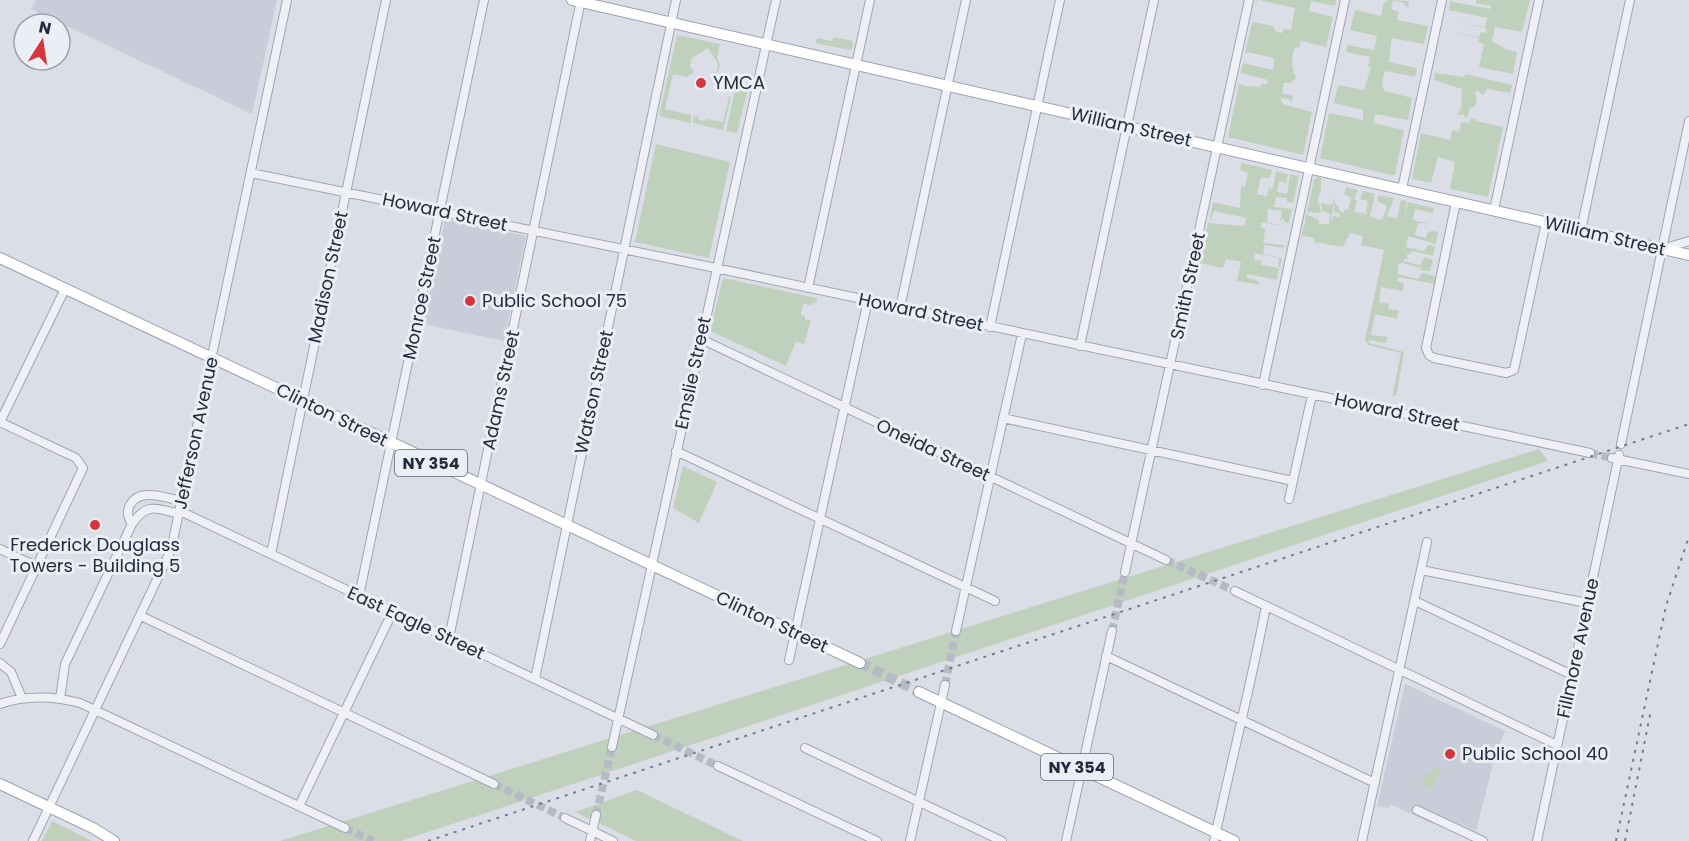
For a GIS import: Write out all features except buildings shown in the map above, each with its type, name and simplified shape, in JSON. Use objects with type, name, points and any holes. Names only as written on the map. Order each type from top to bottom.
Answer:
[{"type":"main road","name":"William Street","points":[[578,1],[1689,255]]},
{"type":"main road","name":"Clinton Street","points":[[0,258],[860,663]]},
{"type":"main road","name":"NY 354","points":[[919,692],[1081,769],[1215,837],[1234,841]]},
{"type":"main road","points":[[0,784],[93,828],[114,841]]},
{"type":"street","name":"Jefferson Avenue","points":[[33,841],[171,550],[287,0]]},
{"type":"street","name":"Madison Street","points":[[271,554],[386,0]]},
{"type":"street","name":"Monroe Street","points":[[359,596],[484,0]]},
{"type":"street","name":"Watson Street","points":[[535,679],[676,0]]},
{"type":"street","name":"Emslie Street","points":[[612,747],[776,0]]},
{"type":"street","points":[[808,288],[870,0]]},
{"type":"street","points":[[900,308],[966,0]]},
{"type":"street","points":[[990,327],[1060,0]]},
{"type":"street","points":[[1080,346],[1154,0]]},
{"type":"street","name":"Smith Street","points":[[1125,572],[1249,0]]},
{"type":"street","points":[[1263,385],[1345,0]]},
{"type":"street","points":[[1402,189],[1442,0]]},
{"type":"street","points":[[1494,210],[1539,0]]},
{"type":"street","points":[[1581,230],[1630,0]]},
{"type":"street","name":"Adams Street","points":[[449,638],[534,230],[578,1]]},
{"type":"street","points":[[1621,444],[1689,121]]},
{"type":"street","name":"Howard Street","points":[[251,173],[716,268],[1590,453]]},
{"type":"street","points":[[1456,202],[1426,348],[1430,356],[1434,358],[1506,373],[1514,370],[1546,222]]},
{"type":"street","points":[[1662,249],[1689,241]]},
{"type":"street","points":[[0,644],[82,468],[76,458],[0,422],[65,289]]},
{"type":"street","points":[[789,660],[868,300]]},
{"type":"street","points":[[956,631],[1022,334]]},
{"type":"street","name":"Oneida Street","points":[[701,339],[1166,560]]},
{"type":"street","points":[[1289,499],[1312,395]]},
{"type":"street","points":[[1003,418],[1293,481]]},
{"type":"street","points":[[676,451],[995,601]]},
{"type":"street","name":"Fillmore Avenue","points":[[1537,841],[1616,457],[1689,474]]},
{"type":"street","points":[[60,699],[66,661],[132,524],[128,518],[129,507],[133,500],[151,495],[182,501]]},
{"type":"street","name":"East Eagle Street","points":[[132,524],[142,510],[149,508],[180,512],[653,735]]},
{"type":"street","points":[[1362,841],[1427,542]]},
{"type":"street","points":[[0,549],[36,566]]},
{"type":"street","points":[[1422,570],[1587,603]]},
{"type":"street","points":[[1235,591],[1557,745]]},
{"type":"street","points":[[1415,601],[1572,675]]},
{"type":"street","points":[[1215,837],[1256,663],[1266,606]]},
{"type":"street","points":[[299,806],[393,612]]},
{"type":"street","points":[[141,616],[494,784]]},
{"type":"street","points":[[1066,841],[1112,631]]},
{"type":"street","points":[[1106,656],[1374,783]]},
{"type":"street","points":[[0,663],[15,678],[22,698]]},
{"type":"street","points":[[910,841],[945,684]]},
{"type":"street","points":[[0,704],[22,698],[60,699],[80,703],[345,828]]},
{"type":"street","points":[[805,748],[1002,841]]},
{"type":"street","points":[[718,766],[877,841]]},
{"type":"street","points":[[1417,810],[1483,841]]},
{"type":"street","points":[[590,841],[596,815]]},
{"type":"street","points":[[565,819],[613,841]]},
{"type":"shaded area","points":[[36,0],[277,0],[252,114],[72,28],[72,12],[37,12],[31,9]]},
{"type":"shaded area","name":"Public School 75","points":[[445,219],[526,236],[504,341],[423,324]]},
{"type":"shaded area","points":[[1405,684],[1505,731],[1496,752],[1476,831],[1437,814],[1433,824],[1390,804],[1389,808],[1377,806]]},
{"type":"green space","points":[[1258,0],[1336,0],[1335,6],[1311,1],[1309,11],[1333,17],[1326,47],[1301,41],[1299,48],[1295,47],[1292,59],[1296,78],[1291,83],[1284,83],[1282,93],[1293,96],[1292,102],[1281,98],[1281,101],[1285,105],[1312,112],[1303,155],[1228,137],[1239,84],[1260,87],[1262,84],[1267,84],[1268,80],[1241,73],[1243,63],[1273,70],[1274,58],[1247,52],[1245,54],[1252,22],[1273,26],[1276,32],[1282,33],[1283,29],[1291,30],[1295,8]]},
{"type":"green space","points":[[1387,0],[1409,1],[1408,8],[1402,2],[1393,1],[1391,9],[1399,12],[1397,20],[1428,26],[1424,44],[1392,38],[1389,62],[1417,68],[1415,77],[1385,71],[1383,79],[1385,91],[1412,98],[1408,120],[1375,114],[1374,123],[1404,130],[1395,175],[1320,158],[1329,113],[1363,120],[1363,110],[1334,103],[1338,85],[1364,90],[1371,67],[1368,67],[1370,57],[1346,52],[1347,45],[1374,50],[1377,36],[1350,30],[1355,10],[1381,16],[1384,2],[1387,3]]},
{"type":"green space","points":[[1476,0],[1530,0],[1522,32],[1495,27],[1492,42],[1504,49],[1517,52],[1513,74],[1479,67],[1484,44],[1478,42],[1479,38],[1445,30],[1479,37],[1481,32],[1486,33],[1486,28],[1447,20],[1485,27],[1487,18],[1449,10],[1450,1],[1490,9],[1491,6],[1476,3]]},
{"type":"green space","points":[[677,35],[720,44],[717,58],[720,65],[718,72],[710,75],[717,71],[718,64],[708,48],[692,58],[690,66],[694,72],[687,77],[673,74],[665,109],[691,115],[691,123],[659,116]]},
{"type":"green space","points":[[834,37],[853,41],[852,49],[816,43],[817,38],[832,41]]},
{"type":"green space","points":[[1435,73],[1464,77],[1466,74],[1512,85],[1510,93],[1487,89],[1483,95],[1478,91],[1475,92],[1477,100],[1475,106],[1470,108],[1467,119],[1464,115],[1457,114],[1461,108],[1462,89],[1434,80]]},
{"type":"green space","points":[[736,86],[748,89],[737,133],[726,131]]},
{"type":"green space","points":[[729,96],[731,97],[723,130],[693,123],[694,116],[699,117],[698,120],[723,122]]},
{"type":"green space","points":[[1471,118],[1503,127],[1488,197],[1450,189],[1455,162],[1438,157],[1431,183],[1412,179],[1421,133],[1450,140],[1452,130],[1459,132],[1461,122],[1469,123]]},
{"type":"green space","points":[[656,144],[730,162],[709,258],[635,242]]},
{"type":"green space","points":[[1242,163],[1272,170],[1270,178],[1261,177],[1257,194],[1267,196],[1269,188],[1273,189],[1276,171],[1288,174],[1286,183],[1279,181],[1277,192],[1287,194],[1290,174],[1299,176],[1293,203],[1287,202],[1287,198],[1276,197],[1274,207],[1292,209],[1289,223],[1284,222],[1284,218],[1280,221],[1282,211],[1268,209],[1267,222],[1287,227],[1261,222],[1261,227],[1265,229],[1265,233],[1262,233],[1265,235],[1263,243],[1284,245],[1281,256],[1283,248],[1265,245],[1263,254],[1282,258],[1280,267],[1278,267],[1279,258],[1255,253],[1254,259],[1262,261],[1261,265],[1279,268],[1277,280],[1247,274],[1247,278],[1256,280],[1261,285],[1237,281],[1241,262],[1226,259],[1223,268],[1201,263],[1197,277],[1208,223],[1244,226],[1246,218],[1214,211],[1210,219],[1213,202],[1240,208],[1241,186],[1245,187],[1248,173],[1240,170]]},
{"type":"green space","points":[[1317,177],[1321,178],[1321,190],[1317,201],[1321,213],[1307,212],[1314,180]]},
{"type":"green space","points":[[1346,187],[1358,190],[1354,199],[1357,200],[1354,212],[1368,214],[1366,212],[1368,201],[1360,199],[1363,191],[1375,194],[1370,217],[1382,220],[1387,206],[1377,201],[1378,195],[1394,198],[1387,216],[1397,218],[1401,200],[1407,201],[1404,221],[1408,202],[1434,208],[1433,213],[1415,209],[1413,220],[1429,224],[1418,223],[1415,235],[1426,238],[1427,233],[1431,231],[1438,232],[1436,244],[1408,236],[1406,247],[1424,251],[1428,245],[1435,246],[1433,256],[1412,251],[1411,254],[1407,254],[1410,259],[1405,258],[1403,261],[1420,265],[1425,257],[1433,260],[1430,271],[1420,270],[1421,265],[1420,268],[1402,263],[1398,265],[1398,274],[1418,279],[1422,273],[1435,276],[1434,284],[1398,277],[1397,281],[1404,283],[1403,291],[1381,287],[1379,302],[1389,304],[1388,309],[1399,310],[1397,319],[1375,314],[1371,335],[1388,337],[1386,343],[1369,340],[1369,343],[1404,352],[1397,392],[1392,397],[1401,353],[1368,345],[1365,340],[1384,250],[1361,245],[1363,236],[1350,233],[1343,247],[1314,242],[1314,238],[1303,236],[1300,243],[1304,224],[1307,223],[1305,223],[1306,214],[1319,220],[1319,224],[1329,224],[1330,214],[1322,211],[1321,203],[1332,205],[1336,196],[1330,222],[1333,216],[1340,217],[1340,213],[1334,212],[1335,203],[1339,211],[1344,213],[1345,209],[1348,210],[1351,198],[1344,194]]},
{"type":"green space","points":[[723,278],[817,298],[816,303],[813,302],[812,305],[803,304],[801,315],[811,321],[804,344],[796,342],[786,366],[710,331]]},
{"type":"green space","points":[[1539,449],[1548,461],[401,841],[280,841]]},
{"type":"green space","points":[[683,466],[717,482],[699,523],[673,508]]},
{"type":"green space","points":[[1434,766],[1441,769],[1432,790],[1421,784],[1426,774],[1430,774]]},
{"type":"green space","points":[[637,790],[743,841],[636,841],[575,812]]},
{"type":"green space","points":[[52,821],[92,841],[42,841]]},
{"type":"tunnel","points":[[1590,453],[1612,458]]},
{"type":"tunnel","points":[[1166,560],[1235,591]]},
{"type":"tunnel","points":[[1112,631],[1125,572]]},
{"type":"tunnel","points":[[945,685],[956,631]]},
{"type":"tunnel","points":[[860,663],[919,692]]},
{"type":"tunnel","points":[[653,735],[718,766]]},
{"type":"tunnel","points":[[596,815],[612,747]]},
{"type":"tunnel","points":[[494,784],[565,818]]},
{"type":"tunnel","points":[[345,828],[373,841]]},
{"type":"railway","points":[[428,841],[1689,424]]},
{"type":"railway","points":[[1616,841],[1666,606],[1689,536]]},
{"type":"railway","points":[[1625,841],[1651,710]]},
{"type":"place","name":"YMCA","points":[[701,83]]},
{"type":"place","name":"Public School 75","points":[[470,301]]},
{"type":"place","name":"Frederick Douglass Towers - Building 5","points":[[95,525]]},
{"type":"place","name":"Public School 40","points":[[1450,754]]}]
